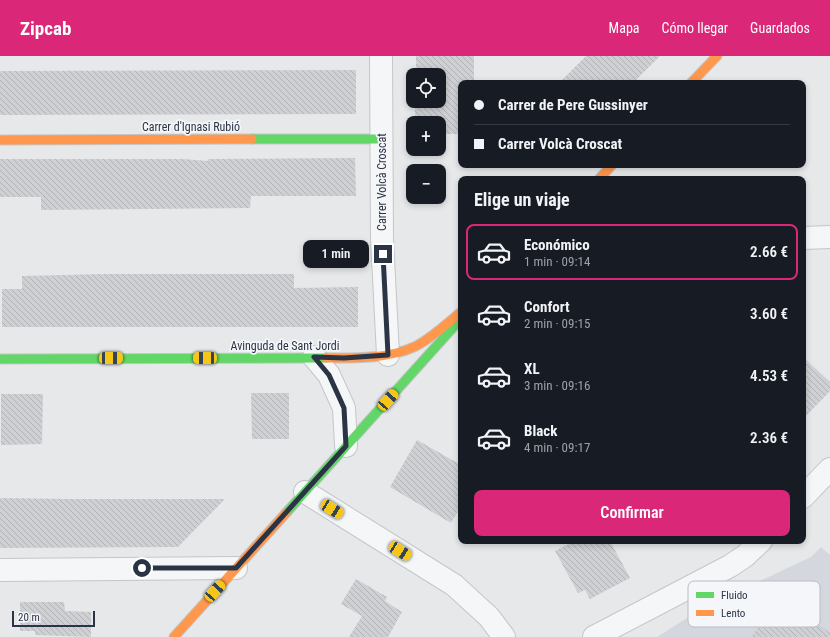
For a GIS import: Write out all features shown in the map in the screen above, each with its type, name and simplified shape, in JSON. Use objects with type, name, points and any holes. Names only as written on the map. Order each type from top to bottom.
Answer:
[{"type":"street","name":"Carrer Volcà Croscat","points":[[381,56],[382,239],[388,355]]},
{"type":"street","points":[[694,80],[717,56]]},
{"type":"street","name":"Carrer d'Ignasi Rubió","points":[[0,140],[382,139]]},
{"type":"street","points":[[602,176],[609,168]]},
{"type":"street","points":[[806,238],[830,237]]},
{"type":"street","name":"Avinguda de Sant Jordi","points":[[0,359],[344,358],[388,355],[415,347],[458,314]]},
{"type":"street","points":[[174,637],[458,321]]},
{"type":"street","points":[[314,357],[329,375],[344,408],[346,446]]},
{"type":"street","points":[[806,494],[830,468]]},
{"type":"street","points":[[305,492],[454,585],[489,617],[504,637]]},
{"type":"street","points":[[701,581],[730,566],[745,556],[757,544]]},
{"type":"street","points":[[0,570],[236,568]]},
{"type":"street","points":[[594,637],[688,588]]},
{"type":"shaded area","points":[[821,547],[830,555],[830,637],[657,637],[688,617],[688,627],[820,627],[820,581],[760,581],[811,557]]},
{"type":"building","points":[[416,56],[474,56],[474,80],[458,80],[458,134],[446,134],[446,116],[415,116],[415,108],[446,108],[446,68],[416,68]]},
{"type":"building","points":[[586,56],[660,56],[636,80],[562,80]]},
{"type":"building","points":[[356,70],[356,114],[0,115],[0,71]]},
{"type":"building","points":[[355,158],[356,196],[251,196],[250,208],[41,210],[41,197],[0,197],[0,159],[183,159],[208,161],[208,159]]},
{"type":"building","points":[[105,274],[294,274],[294,288],[358,287],[358,327],[2,327],[2,289],[22,289],[22,276]]},
{"type":"building","points":[[806,360],[830,382],[830,391],[806,416]]},
{"type":"building","points":[[251,393],[289,393],[289,439],[252,439]]},
{"type":"building","points":[[1,394],[43,394],[42,444],[1,445]]},
{"type":"building","points":[[417,440],[458,463],[458,511],[451,523],[390,487]]},
{"type":"building","points":[[0,498],[225,499],[178,547],[0,548]]},
{"type":"building","points":[[569,544],[612,544],[630,578],[590,599],[585,590],[578,593],[555,551]]},
{"type":"building","points":[[356,579],[387,597],[385,601],[402,612],[388,637],[349,637],[362,616],[341,604]]},
{"type":"building","points":[[20,602],[64,602],[65,611],[91,612],[91,637],[35,635],[35,631],[20,631]]},
{"type":"building","points":[[820,626],[830,633],[830,637],[751,637],[759,627],[820,627]]},
{"type":"traffic: fast","points":[[252,139],[382,139]]},
{"type":"traffic: fast","points":[[286,513],[458,322]]},
{"type":"traffic: fast","points":[[0,359],[326,358]]},
{"type":"traffic: slow","points":[[694,80],[717,56]]},
{"type":"traffic: slow","points":[[0,140],[252,139]]},
{"type":"traffic: slow","points":[[602,176],[609,168]]},
{"type":"traffic: slow","points":[[326,358],[371,357],[404,351],[426,340],[458,314]]},
{"type":"traffic: slow","points":[[174,637],[286,513]]},
{"type":"route","points":[[142,568],[236,568],[346,446],[344,408],[329,375],[314,357],[344,358],[388,355],[383,254]]}]
